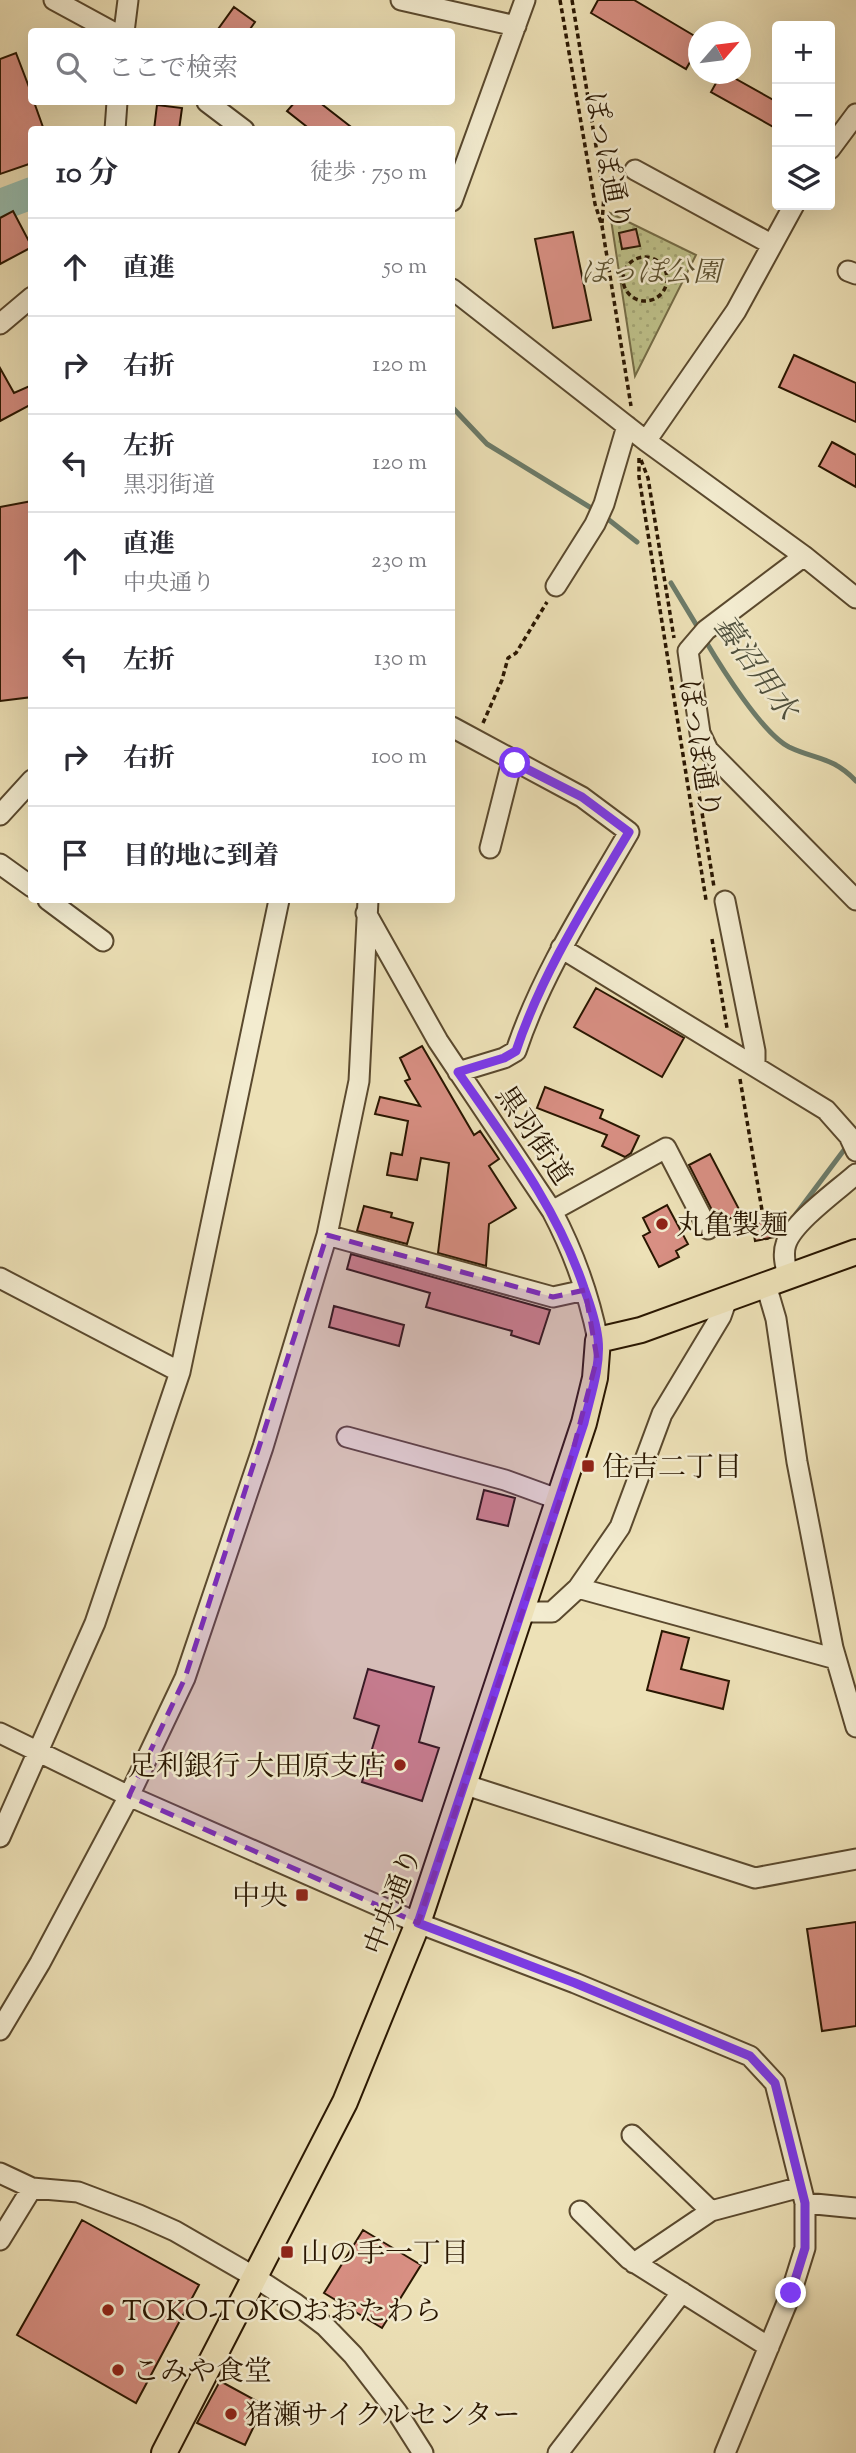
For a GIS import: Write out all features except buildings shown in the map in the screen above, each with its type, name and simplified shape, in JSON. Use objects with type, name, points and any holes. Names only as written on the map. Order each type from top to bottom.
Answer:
[{"type":"main road","points":[[598,1340],[641,1330],[856,1252]]},
{"type":"main road","name":"中央通り","points":[[163,2453],[345,2102],[418,1923],[584,1423],[595,1378],[598,1340]]},
{"type":"street","points":[[54,0],[106,28]]},
{"type":"street","points":[[124,28],[128,0]]},
{"type":"street","points":[[401,0],[516,26]]},
{"type":"street","points":[[455,193],[525,0]]},
{"type":"street","points":[[115,126],[117,105]]},
{"type":"street","points":[[212,105],[239,126]]},
{"type":"street","points":[[831,147],[856,114]]},
{"type":"street","points":[[635,170],[771,244]]},
{"type":"street","points":[[642,448],[736,311],[791,210]]},
{"type":"street","points":[[455,291],[630,419],[642,448],[804,556],[856,598]]},
{"type":"street","points":[[0,324],[28,300]]},
{"type":"street","points":[[556,586],[595,524],[604,504],[630,419]]},
{"type":"street","points":[[804,556],[706,630],[688,652],[700,733],[708,750],[856,900]]},
{"type":"street","points":[[455,729],[582,797],[629,832],[561,948],[516,1051],[504,1058],[458,1072]]},
{"type":"street","points":[[490,848],[510,769],[515,763]]},
{"type":"street","points":[[0,815],[28,784]]},
{"type":"street","points":[[0,863],[28,884]]},
{"type":"street","points":[[725,901],[755,1051],[747,1067]]},
{"type":"street","points":[[52,903],[103,941]]},
{"type":"street","points":[[0,1837],[95,1623],[180,1372],[278,903]]},
{"type":"street","points":[[0,2030],[40,1963],[129,1796],[185,1678],[263,1447],[327,1235],[359,1080],[365,904]]},
{"type":"street","name":"黒羽街道","points":[[365,904],[400,976],[458,1072],[552,1211],[565,1236],[585,1290],[598,1340]]},
{"type":"street","points":[[561,948],[747,1067],[826,1110],[853,1145]]},
{"type":"street","points":[[552,1211],[666,1148],[708,1229]]},
{"type":"street","points":[[856,1174],[815,1209],[786,1242],[785,1261],[777,1281],[776,1319],[797,1462],[836,1659],[856,1727]]},
{"type":"street","points":[[327,1235],[553,1297],[585,1290]]},
{"type":"street","points":[[0,1278],[180,1372]]},
{"type":"street","points":[[523,1612],[552,1612],[578,1588],[620,1527],[662,1414],[721,1316],[727,1299]]},
{"type":"street","points":[[347,1437],[505,1480],[560,1500]]},
{"type":"street","points":[[578,1588],[836,1659]]},
{"type":"street","points":[[0,1733],[129,1796],[418,1923],[575,1983],[750,2056],[775,2083],[803,2195],[805,2248],[791,2293],[726,2453]]},
{"type":"street","points":[[466,1785],[755,1878],[856,1859]]},
{"type":"street","points":[[632,2135],[711,2211]]},
{"type":"street","points":[[0,2173],[32,2188],[78,2192],[139,2215],[175,2231],[296,2304],[325,2326],[344,2345],[397,2412],[423,2453]]},
{"type":"street","points":[[0,2240],[32,2188]]},
{"type":"street","points":[[634,2263],[711,2211],[803,2195],[856,2208]]},
{"type":"street","points":[[580,2211],[634,2263],[769,2347]]},
{"type":"street","points":[[558,2453],[682,2292]]},
{"type":"path","name":"ぽっぽ通り","points":[[561,0],[595,204],[602,226],[612,283],[630,419]]},
{"type":"path","points":[[572,0],[604,195],[602,226]]},
{"type":"path","points":[[645,257],[659,261],[664,267],[667,281],[656,299],[641,301],[629,293],[623,280],[627,266],[632,261],[645,257]]},
{"type":"path","points":[[612,283],[623,280]]},
{"type":"path","name":"ぽっぽ通り","points":[[642,448],[639,477],[708,912]]},
{"type":"path","points":[[474,741],[502,680],[508,658],[516,653],[556,586]]},
{"type":"path","points":[[712,938],[727,1031]]},
{"type":"path","points":[[747,1067],[768,1248]]},
{"type":"highlighted area","points":[[327,1235],[553,1297],[585,1290],[597,1358],[560,1500],[418,1923],[129,1796],[185,1678]]},
{"type":"green space","name":"ぽっぽ公園","points":[[610,213],[696,255],[635,376]]},
{"type":"waterway","points":[[0,205],[28,194]]},
{"type":"waterway","name":"蟇沼用水","points":[[455,410],[487,444],[596,511]]},
{"type":"waterway","name":"蟇沼用水","points":[[604,516],[637,542]]},
{"type":"waterway","name":"蟇沼用水","points":[[671,583],[700,631]]},
{"type":"waterway","name":"蟇沼用水","points":[[705,640],[743,698],[778,739],[789,747],[839,767],[856,781]]},
{"type":"waterway","points":[[796,1214],[847,1146]]},
{"type":"place","name":"丸亀製麺","points":[[662,1224]]},
{"type":"place","name":"住吉二丁目","points":[[588,1466]]},
{"type":"place","name":"足利銀行 大田原支店","points":[[400,1765]]},
{"type":"place","name":"中央","points":[[302,1895]]},
{"type":"place","name":"山の手一丁目","points":[[287,2252]]},
{"type":"place","name":"TOKO-TOKOおおたわら","points":[[108,2310]]},
{"type":"place","name":"こみや食堂","points":[[118,2370]]},
{"type":"place","name":"猪瀬サイクルセンター","points":[[231,2414]]},
{"type":"route","points":[[515,763],[582,797],[629,832],[561,948],[516,1051],[504,1058],[458,1072],[541,1192],[565,1236],[591,1307],[598,1340],[597,1358],[584,1423],[418,1923],[575,1983],[750,2056],[775,2083],[805,2203],[805,2248],[791,2293]]}]
